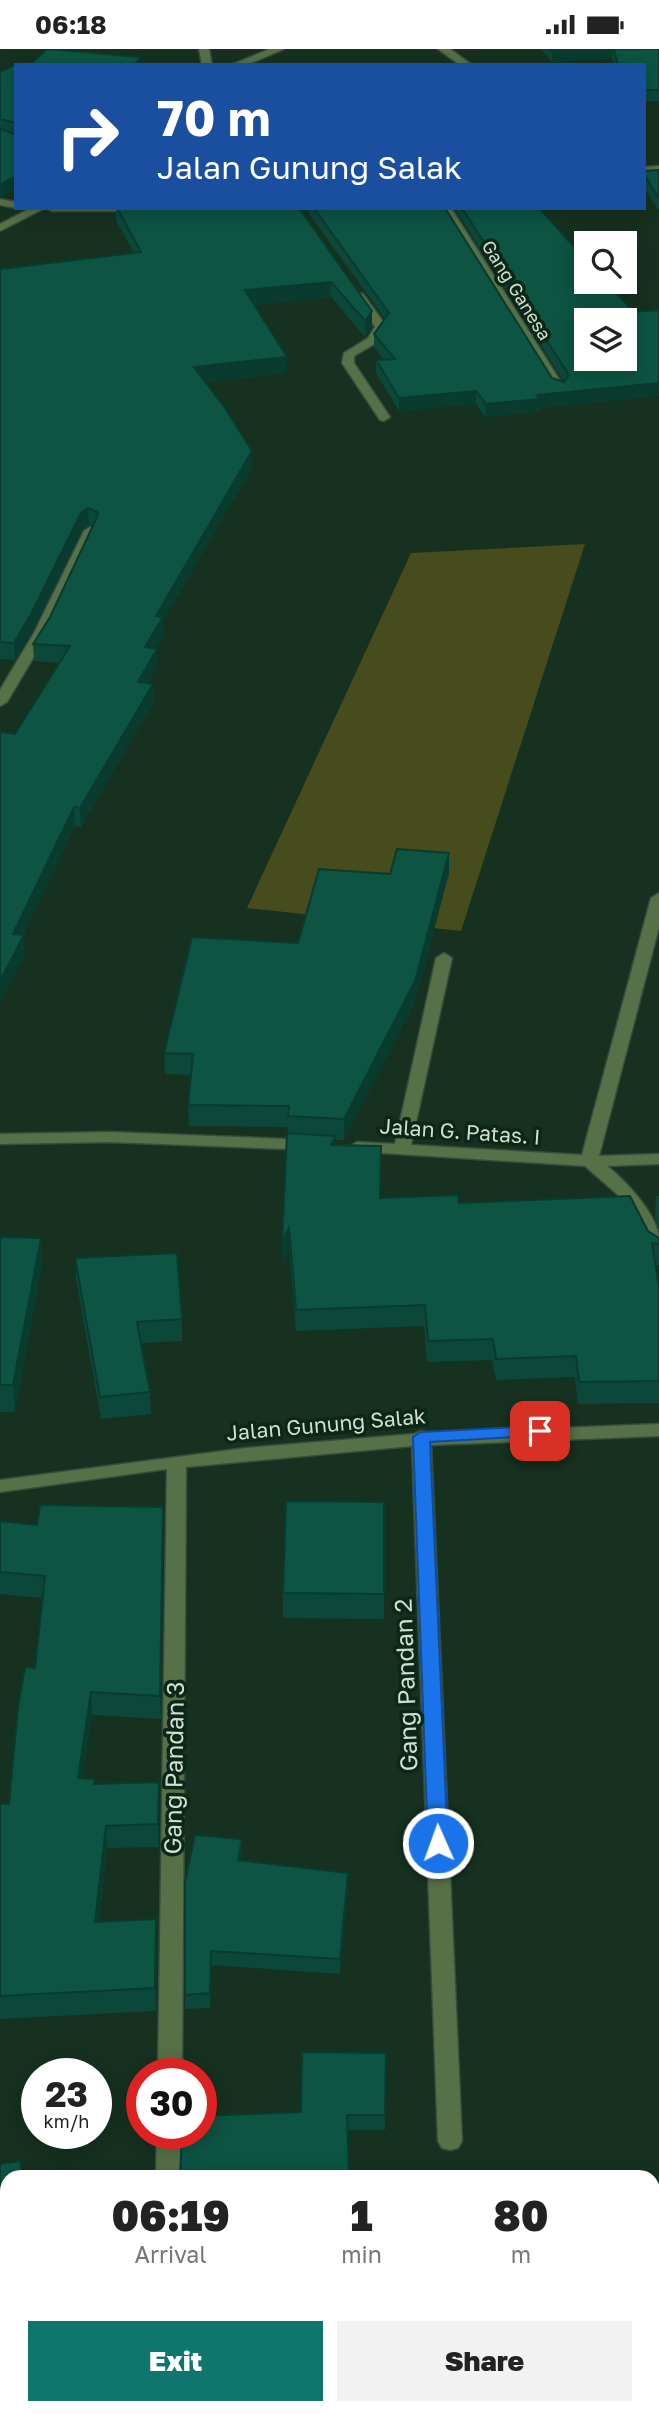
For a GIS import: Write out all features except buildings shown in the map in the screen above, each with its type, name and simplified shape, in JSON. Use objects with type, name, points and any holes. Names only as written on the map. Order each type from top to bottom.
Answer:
[{"type":"street","points":[[241,63],[279,49]]},
{"type":"street","points":[[443,49],[464,63]]},
{"type":"street","points":[[0,228],[36,210]]},
{"type":"street","name":"Gang Ganesa","points":[[446,210],[560,390]]},
{"type":"street","points":[[350,284],[381,327],[374,340],[360,345],[348,355],[348,363],[384,417]]},
{"type":"street","points":[[0,702],[41,633],[90,531]]},
{"type":"street","points":[[659,898],[589,1161],[611,1175],[625,1189],[639,1210],[659,1253]]},
{"type":"street","points":[[402,1149],[444,958]]},
{"type":"street","name":"Jalan G. Patas. I","points":[[0,1139],[110,1137],[402,1149],[589,1161],[659,1159]]},
{"type":"street","name":"Jalan Gunung Salak","points":[[0,1486],[177,1462],[421,1437],[659,1430]]},
{"type":"street","name":"Gang Pandan 2","points":[[421,1437],[450,2141]]},
{"type":"street","name":"Gang Pandan 3","points":[[170,2058],[177,1462]]},
{"type":"street","points":[[169,2149],[169,2170]]},
{"type":"green space","points":[[585,544],[461,931],[247,908],[411,553]]},
{"type":"route","points":[[438,1843],[421,1437],[540,1431]]}]
